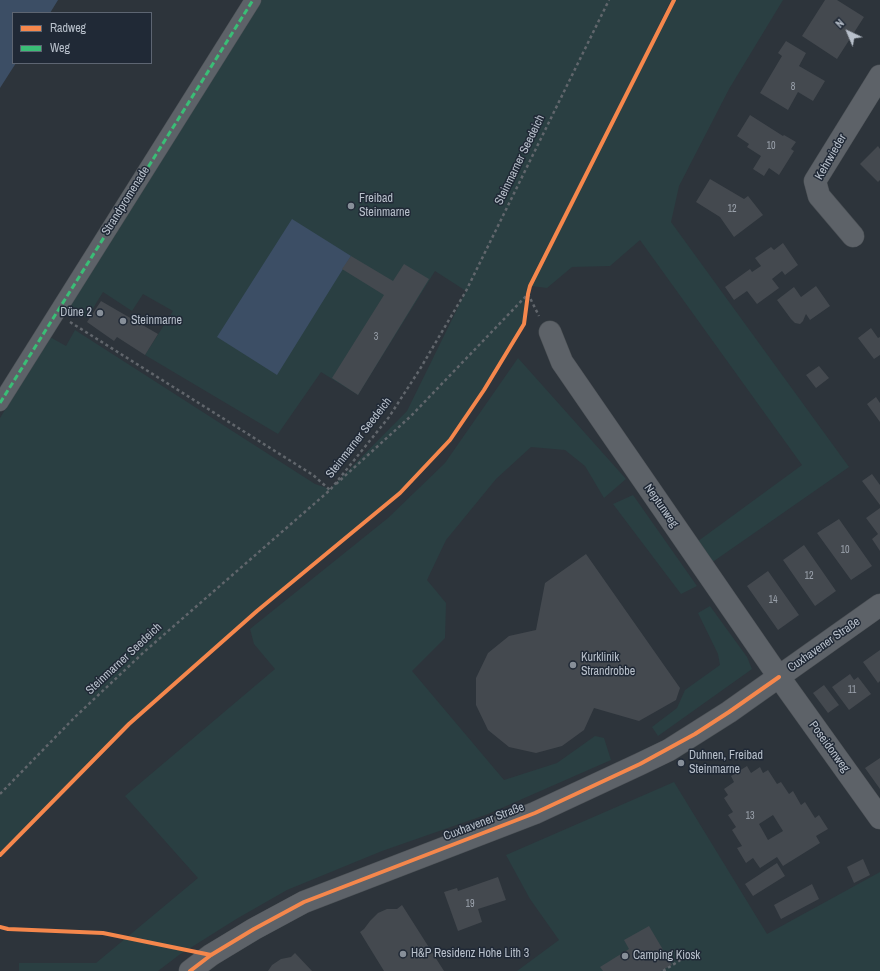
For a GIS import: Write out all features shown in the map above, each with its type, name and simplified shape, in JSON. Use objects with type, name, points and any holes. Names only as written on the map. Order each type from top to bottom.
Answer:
[{"type":"street","name":"Strandpromenade","points":[[0,402],[253,0]]},
{"type":"street","name":"Kehrwieder","points":[[853,236],[819,196],[815,181],[880,76]]},
{"type":"street","name":"Neptunweg","points":[[550,332],[562,362],[779,677]]},
{"type":"street","name":"Cuxhavener Straße","points":[[190,971],[236,940],[304,902],[535,813],[640,764],[729,712],[880,605]]},
{"type":"street","name":"Poseidonweg","points":[[779,677],[880,818]]},
{"type":"path","points":[[56,313],[307,471],[330,490],[411,416],[528,292]]},
{"type":"path","points":[[526,301],[528,292]]},
{"type":"path","points":[[528,292],[542,322],[550,332]]},
{"type":"path","points":[[663,971],[682,960]]},
{"type":"green space","points":[[262,0],[671,0],[605,136],[674,0],[783,0],[729,89],[679,186],[671,222],[849,467],[704,568],[690,547],[802,465],[640,240],[610,266],[572,267],[547,288],[531,286],[528,294],[524,324],[484,390],[450,440],[400,493],[257,611],[129,724],[0,855],[0,418],[50,337],[66,346],[75,330],[315,484],[330,489],[407,411],[466,291],[435,271],[358,395],[321,372],[278,434],[145,355],[173,311],[143,294],[132,311],[103,292],[87,318],[68,307]]},
{"type":"green space","points":[[518,358],[626,479],[604,498],[585,466],[565,450],[531,447],[496,479],[446,540],[427,580],[446,603],[445,638],[412,671],[504,780],[557,763],[595,736],[604,738],[611,760],[488,814],[382,851],[287,890],[238,918],[179,955],[158,971],[19,971],[19,963],[96,963],[198,878],[125,796],[275,669],[254,644],[250,629],[388,518],[445,463]]},
{"type":"green space","points":[[633,495],[697,586],[681,594],[613,504]]},
{"type":"green space","points":[[710,606],[747,657],[752,669],[658,736],[652,727],[677,708],[685,690],[720,665],[718,654],[698,613]]},
{"type":"green space","points":[[674,782],[767,934],[880,872],[880,971],[517,971],[559,940],[530,899],[506,855]]},
{"type":"water","points":[[0,0],[58,0],[51,12],[12,12],[12,64],[15,64],[0,88]]},
{"type":"water","points":[[292,219],[351,256],[277,375],[217,337]]},
{"type":"building","points":[[825,0],[837,0],[864,17],[837,59],[802,36]]},
{"type":"building","points":[[786,41],[806,53],[799,66],[825,81],[813,101],[798,92],[788,110],[760,93],[782,56],[778,53]]},
{"type":"building","points":[[750,115],[783,136],[784,135],[796,142],[791,149],[794,151],[779,175],[769,168],[764,176],[753,169],[761,156],[747,147],[749,144],[737,136]]},
{"type":"building","points":[[878,146],[880,149],[880,180],[878,182],[860,164]]},
{"type":"building","points":[[710,179],[744,199],[748,196],[763,215],[734,237],[720,217],[696,202]]},
{"type":"building","points":[[783,243],[798,265],[785,275],[782,271],[772,279],[779,288],[757,304],[747,291],[734,300],[725,287],[750,269],[752,272],[761,266],[755,258],[771,247],[774,250]]},
{"type":"building","points":[[351,256],[393,281],[404,264],[429,279],[358,395],[332,378],[384,295],[342,269]]},
{"type":"building","points":[[816,286],[830,306],[810,320],[806,314],[800,324],[795,323],[777,300],[794,287],[801,297]]},
{"type":"building","name":"Steinmarne","points":[[101,301],[158,334],[145,355],[117,337],[114,341],[87,322]]},
{"type":"building","points":[[871,328],[878,338],[880,337],[880,355],[874,359],[858,338]]},
{"type":"building","points":[[819,366],[829,378],[816,388],[806,375]]},
{"type":"building","points":[[876,397],[880,403],[880,422],[867,404]]},
{"type":"building","points":[[872,474],[880,485],[880,505],[862,481]]},
{"type":"building","points":[[880,508],[880,551],[872,539],[878,534],[866,518]]},
{"type":"building","points":[[839,519],[872,566],[851,580],[817,533]]},
{"type":"building","points":[[804,545],[836,591],[815,606],[783,560]]},
{"type":"building","name":"Kurklinik Strandrobbe","points":[[586,554],[680,688],[676,700],[639,721],[594,708],[584,730],[562,746],[536,753],[509,747],[488,730],[476,705],[476,678],[488,653],[509,636],[536,630],[545,583]]},
{"type":"building","points":[[768,571],[799,615],[778,630],[747,586]]},
{"type":"building","points":[[880,650],[880,681],[878,683],[863,662]]},
{"type":"building","points":[[850,674],[854,680],[858,677],[871,694],[849,710],[832,687]]},
{"type":"building","points":[[824,685],[839,705],[828,713],[813,693]]},
{"type":"building","points":[[880,758],[880,789],[865,768]]},
{"type":"building","points":[[747,766],[751,773],[760,767],[763,773],[768,770],[777,784],[781,782],[789,794],[793,791],[801,805],[805,802],[815,818],[819,815],[828,829],[816,836],[820,843],[783,866],[777,857],[760,868],[753,858],[746,863],[737,848],[742,846],[732,830],[736,827],[728,815],[733,812],[724,798],[728,795],[724,789],[734,782],[731,776]],"holes":[[[773,815],[783,831],[768,840],[759,824]]]},
{"type":"building","points":[[863,859],[870,875],[854,883],[847,867]]},
{"type":"building","points":[[777,863],[785,876],[753,896],[745,884]]},
{"type":"building","points":[[498,877],[506,900],[478,909],[482,922],[458,931],[444,892],[457,888],[458,891]]},
{"type":"building","points":[[812,884],[819,899],[781,919],[774,905]]},
{"type":"building","points":[[402,905],[444,971],[384,971],[360,932],[378,913],[387,909],[397,909]]},
{"type":"building","points":[[649,926],[672,965],[661,971],[603,971],[600,967],[629,949],[624,940]]},
{"type":"building","points":[[295,953],[312,971],[268,971],[272,965],[281,959],[291,957]]},
{"type":"marked path","points":[[0,403],[253,0]]},
{"type":"cycle path","points":[[0,855],[129,724],[257,611],[400,493],[450,440],[484,390],[524,324],[530,286],[674,0]]},
{"type":"cycle path","points":[[190,971],[211,955],[254,929],[304,902],[535,813],[640,764],[695,734],[779,677]]},
{"type":"cycle path","points":[[0,927],[8,929],[103,933],[211,955]]},
{"type":"place","name":"Freibad Steinmarne","points":[[351,206]]},
{"type":"place","name":"Düne 2","points":[[100,313]]},
{"type":"place","name":"Steinmarne","points":[[123,321]]},
{"type":"place","name":"Kurklinik Strandrobbe","points":[[573,665]]},
{"type":"place","name":"Duhnen, Freibad Steinmarne","points":[[681,763]]},
{"type":"place","name":"H&P Residenz Hohe Lith 3","points":[[403,954]]},
{"type":"place","name":"Camping Kiosk","points":[[625,956]]}]
